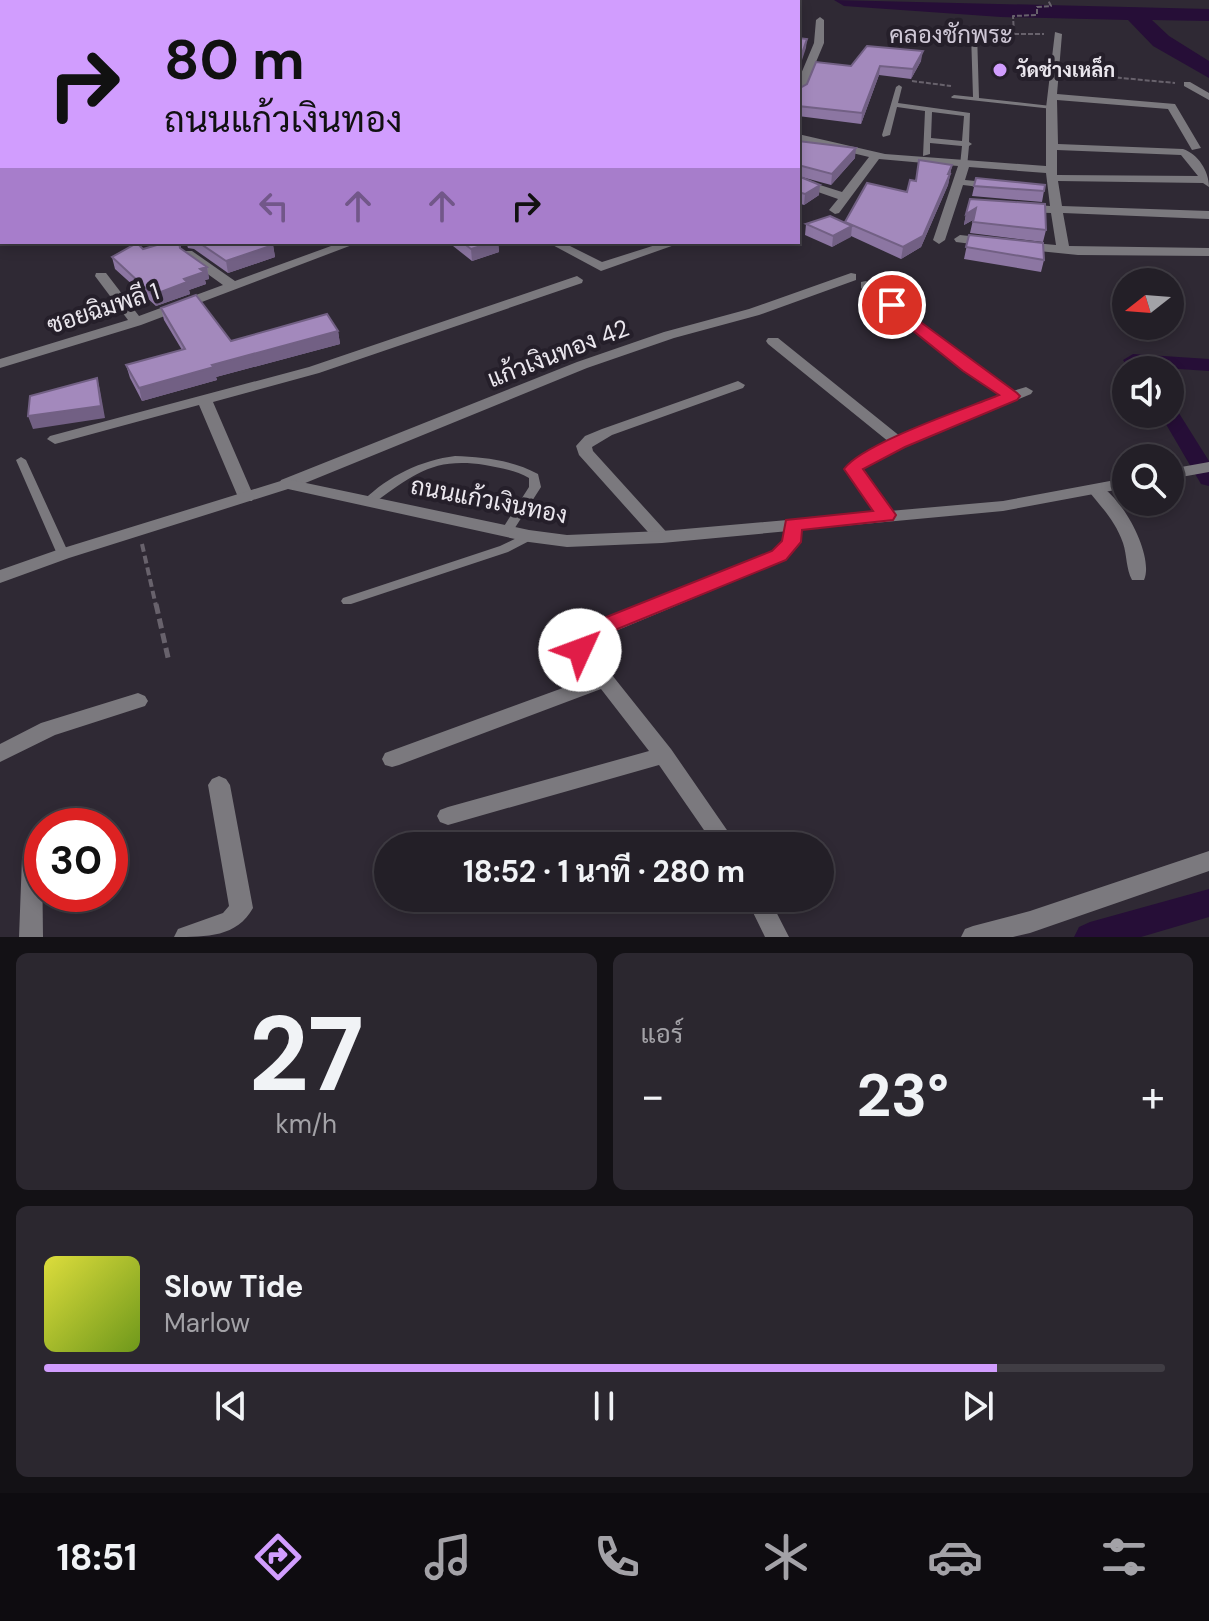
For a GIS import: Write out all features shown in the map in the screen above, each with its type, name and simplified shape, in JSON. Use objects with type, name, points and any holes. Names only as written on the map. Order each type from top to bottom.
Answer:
[{"type":"street","points":[[804,71],[819,43],[820,20]]},
{"type":"street","points":[[1058,34],[1051,102],[1052,179],[1063,250]]},
{"type":"street","points":[[1187,84],[1209,97]]},
{"type":"street","points":[[1051,102],[1171,106],[1194,145],[1209,142]]},
{"type":"street","points":[[800,137],[876,155],[1052,179],[1207,180]]},
{"type":"street","points":[[1053,147],[1175,150],[1189,155],[1207,180]]},
{"type":"street","points":[[835,210],[876,155]]},
{"type":"street","points":[[939,240],[964,165]]},
{"type":"street","points":[[1039,190],[1052,179]]},
{"type":"street","points":[[800,182],[844,197]]},
{"type":"street","points":[[968,183],[1011,187]]},
{"type":"street","points":[[1012,207],[1209,215]]},
{"type":"street","points":[[960,239],[1063,250],[1209,252]]},
{"type":"street","name":"ซอยฉิมพลี 1","points":[[0,364],[136,322],[349,244]]},
{"type":"street","points":[[557,244],[601,267],[671,244]]},
{"type":"street","points":[[188,254],[234,287]]},
{"type":"street","points":[[101,276],[136,322]]},
{"type":"street","name":"แก้วเงินทอง 42","points":[[287,484],[582,365],[669,335],[754,312],[851,277]]},
{"type":"street","points":[[55,439],[205,401],[378,350],[577,280]]},
{"type":"street","points":[[866,285],[969,368],[1019,394],[899,443],[853,469],[887,515]]},
{"type":"street","points":[[773,341],[899,443]]},
{"type":"street","points":[[662,537],[585,452],[584,446],[590,439],[607,432],[738,385]]},
{"type":"street","points":[[205,401],[246,497]]},
{"type":"street","points":[[1184,472],[1204,468]]},
{"type":"street","name":"ถนนแก้วเงินทอง","points":[[0,577],[63,554],[287,484],[529,536],[567,541],[662,537],[1003,506],[1112,486]]},
{"type":"street","points":[[1095,489],[1128,530],[1137,555],[1138,576]]},
{"type":"street","points":[[717,832],[664,755],[583,657],[580,650],[583,637],[779,556],[791,542],[793,525]]},
{"type":"street","points":[[392,759],[605,680]]},
{"type":"street","points":[[0,754],[48,729],[138,701]]},
{"type":"street","points":[[448,816],[664,755]]},
{"type":"street","points":[[186,937],[231,921],[241,908],[219,785]]},
{"type":"street","points":[[973,937],[1030,922],[1209,861]]},
{"type":"street","points":[[31,937],[32,912]]},
{"type":"street","points":[[764,912],[777,937]]},
{"type":"lane","points":[[974,33],[976,99]]},
{"type":"lane","points":[[886,135],[899,87]]},
{"type":"lane","points":[[954,97],[1051,102]]},
{"type":"lane","points":[[894,105],[968,114],[964,165]]},
{"type":"lane","points":[[926,154],[929,109]]},
{"type":"lane","points":[[927,140],[968,144]]},
{"type":"lane","points":[[370,500],[411,471],[437,459],[472,459],[522,468],[534,476],[535,487],[507,531]]},
{"type":"lane","points":[[21,460],[63,554]]},
{"type":"lane","points":[[347,601],[504,549],[529,536]]},
{"type":"path","points":[[1014,34],[1013,16],[1038,15],[1037,7],[1051,6],[1048,0]]},
{"type":"path","points":[[974,33],[1058,34]]},
{"type":"path","points":[[1055,72],[1187,84]]},
{"type":"path","points":[[138,530],[169,662]]},
{"type":"building","points":[[800,38],[807,39],[800,59]]},
{"type":"building","points":[[867,46],[923,51],[913,69],[880,66],[862,113],[800,106],[800,88],[807,84],[816,62],[851,66]]},
{"type":"building","points":[[800,141],[856,148],[832,174],[800,166]]},
{"type":"building","points":[[919,160],[952,165],[923,236],[903,247],[845,222],[867,183],[907,192],[910,180],[916,181]]},
{"type":"building","points":[[800,177],[820,185],[805,194],[800,193]]},
{"type":"building","points":[[976,178],[1045,185],[1044,191],[974,186]]},
{"type":"building","points":[[970,199],[1045,204],[1046,230],[973,222],[976,208],[966,214]]},
{"type":"building","points":[[830,216],[852,226],[833,236],[806,224]]},
{"type":"building","points":[[969,235],[1043,243],[1044,260],[966,247]]},
{"type":"building","points":[[135,244],[143,249],[160,244],[179,244],[180,248],[207,267],[200,269],[204,272],[184,279],[187,282],[153,295],[112,257]]},
{"type":"building","points":[[201,244],[273,245],[226,261]]},
{"type":"building","points":[[465,244],[487,244],[471,249]]},
{"type":"building","points":[[196,295],[231,341],[327,314],[338,331],[139,388],[126,365],[185,349],[161,308]]},
{"type":"building","points":[[97,378],[101,406],[28,416],[30,396]]},
{"type":"waterway","name":"คลองชักพระ","points":[[844,0],[1001,11],[1209,15]]},
{"type":"waterway","points":[[1136,16],[1161,41],[1209,71]]},
{"type":"waterway","points":[[1184,363],[1209,365]]},
{"type":"waterway","points":[[1178,428],[1209,479]]},
{"type":"waterway","points":[[1090,937],[1209,903]]},
{"type":"place","name":"วัดช่างเหล็ก","points":[[1000,70]]},
{"type":"district","name":"คลองชักพระ","points":[[951,34]]},
{"type":"route","points":[[580,650],[583,637],[591,631],[779,556],[791,542],[793,525],[887,515],[857,476],[853,469],[857,465],[899,443],[1011,396],[969,368],[892,305]]}]
